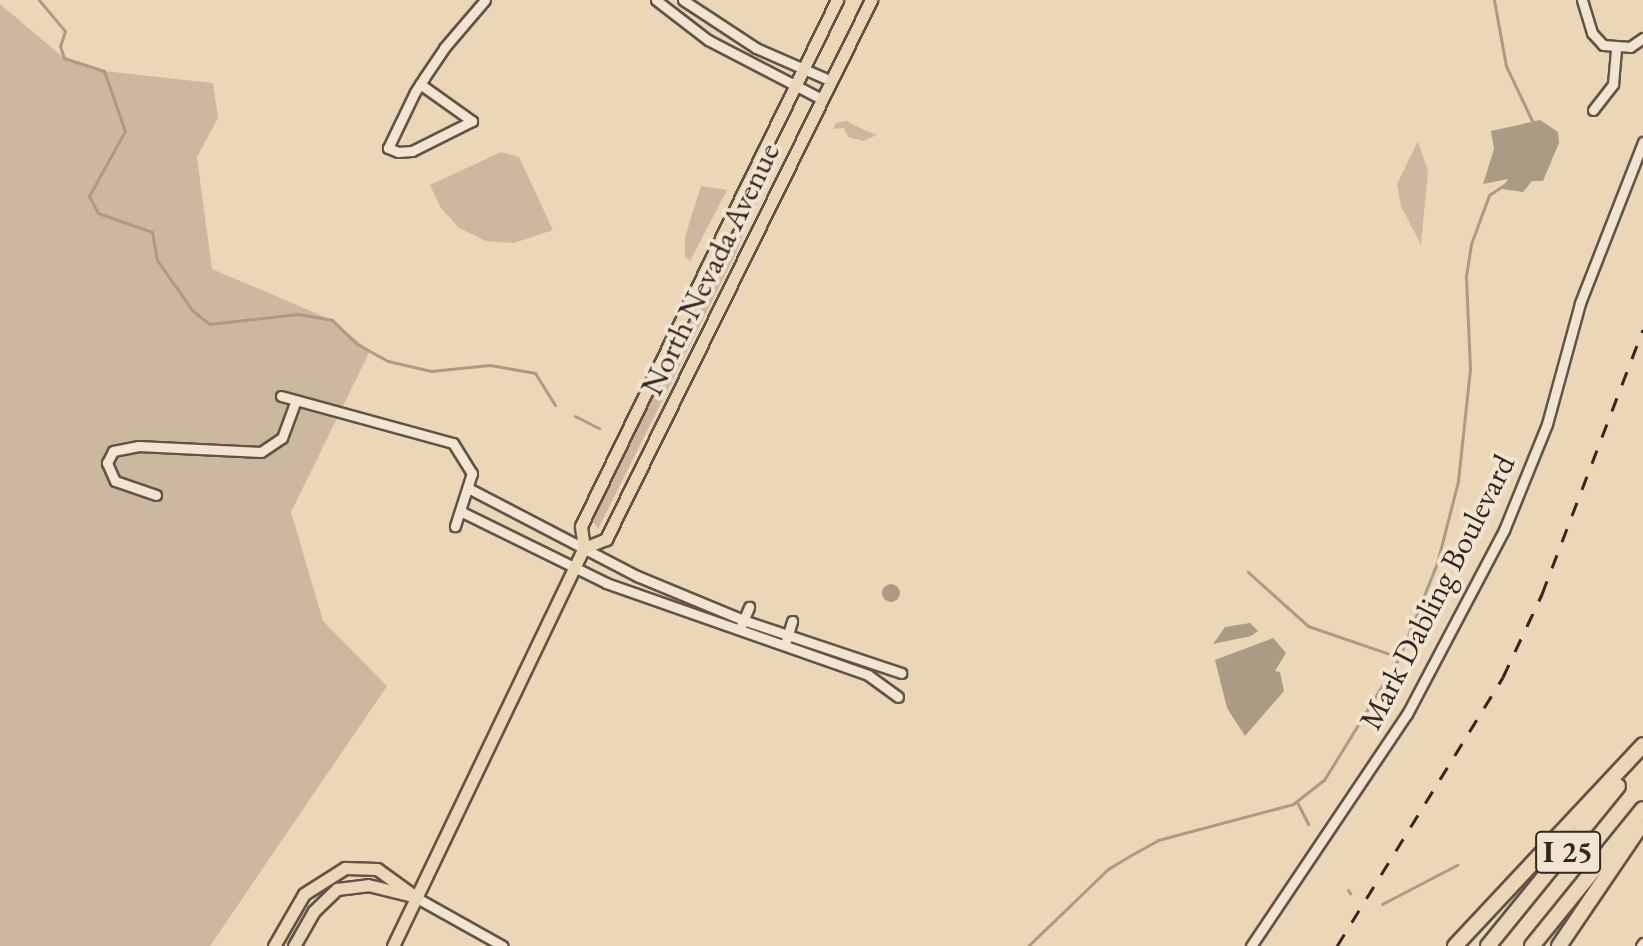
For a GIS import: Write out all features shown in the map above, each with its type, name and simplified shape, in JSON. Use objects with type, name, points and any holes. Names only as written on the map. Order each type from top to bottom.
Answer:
[{"type":"highway","points":[[1455,946],[1643,745]]},
{"type":"highway","name":"I 25","points":[[1488,946],[1643,754]]},
{"type":"highway","name":"I 25","points":[[1532,946],[1643,809]]},
{"type":"highway","points":[[1559,946],[1643,823]]},
{"type":"main road","name":"North Nevada Avenue","points":[[393,946],[584,548],[581,526],[837,0]]},
{"type":"main road","name":"North Nevada Avenue","points":[[584,548],[606,539],[871,0]]},
{"type":"main road","points":[[274,946],[304,894],[316,882],[345,868],[377,869],[394,876],[417,898]]},
{"type":"main road","points":[[294,946],[314,911],[337,889],[368,885],[417,898]]},
{"type":"street","points":[[420,84],[472,121],[412,151],[398,152],[388,148],[420,84],[485,0]]},
{"type":"street","points":[[656,0],[708,40],[822,99]]},
{"type":"street","points":[[683,0],[731,34],[831,81]]},
{"type":"street","points":[[1582,0],[1596,39],[1616,49],[1643,38]]},
{"type":"street","points":[[1593,110],[1613,84],[1616,49]]},
{"type":"street","name":"Mark Dabling Boulevard","points":[[1251,946],[1400,726],[1504,530],[1547,424],[1580,303],[1643,142]]},
{"type":"street","points":[[281,396],[453,443],[472,473],[455,526]]},
{"type":"street","points":[[156,495],[115,481],[107,463],[113,451],[138,446],[261,452],[282,438],[296,400]]},
{"type":"street","points":[[468,488],[584,548],[786,641],[868,675],[898,697]]},
{"type":"street","points":[[462,512],[574,567],[739,631],[901,673]]},
{"type":"street","points":[[739,631],[749,607]]},
{"type":"street","points":[[786,641],[792,621]]},
{"type":"street","points":[[417,898],[503,946]]},
{"type":"shaded area","points":[[0,4],[64,58],[104,71],[213,83],[218,118],[197,157],[212,269],[332,320],[370,351],[291,512],[323,621],[387,686],[210,946],[0,946]]},
{"type":"shaded area","points":[[1540,120],[1558,132],[1559,143],[1543,181],[1532,181],[1523,192],[1502,189],[1508,179],[1483,184],[1494,149],[1491,131]]},
{"type":"shaded area","points":[[847,121],[877,135],[863,141],[848,137],[844,128],[833,129],[836,123]]},
{"type":"shaded area","points":[[1418,141],[1428,171],[1421,245],[1401,206],[1397,184]]},
{"type":"shaded area","points":[[501,152],[519,157],[553,230],[514,243],[486,241],[459,228],[441,208],[430,185]]},
{"type":"shaded area","points":[[767,158],[772,161],[735,255],[598,529],[593,521]]},
{"type":"shaded area","points":[[701,186],[727,190],[690,261],[685,256],[685,237]]},
{"type":"shaded area","points":[[891,584],[900,593],[891,602],[882,593]]},
{"type":"shaded area","points":[[1250,623],[1258,631],[1251,636],[1213,644],[1225,627]]},
{"type":"shaded area","points":[[1273,638],[1286,653],[1275,671],[1280,672],[1284,691],[1245,736],[1227,708],[1215,660]]},
{"type":"waterway","points":[[39,0],[65,31],[60,46],[64,58],[104,71],[125,131],[89,196],[98,213],[152,232],[157,260],[192,310],[209,324],[298,314],[332,320],[357,344],[388,361],[431,371],[490,365],[535,373],[555,405]]},
{"type":"waterway","points":[[1494,0],[1506,66],[1535,127]]},
{"type":"waterway","points":[[1028,946],[1108,869],[1133,854],[1158,840],[1293,804],[1324,780],[1399,658],[1437,563],[1458,481],[1470,369],[1466,276],[1471,244],[1489,195],[1508,182]]},
{"type":"waterway","points":[[575,416],[599,428]]},
{"type":"waterway","points":[[1248,572],[1308,626],[1398,657]]},
{"type":"waterway","points":[[1297,802],[1308,824]]},
{"type":"waterway","points":[[1382,904],[1457,865]]},
{"type":"railway","points":[[1337,946],[1503,677],[1542,594],[1643,330]]}]
